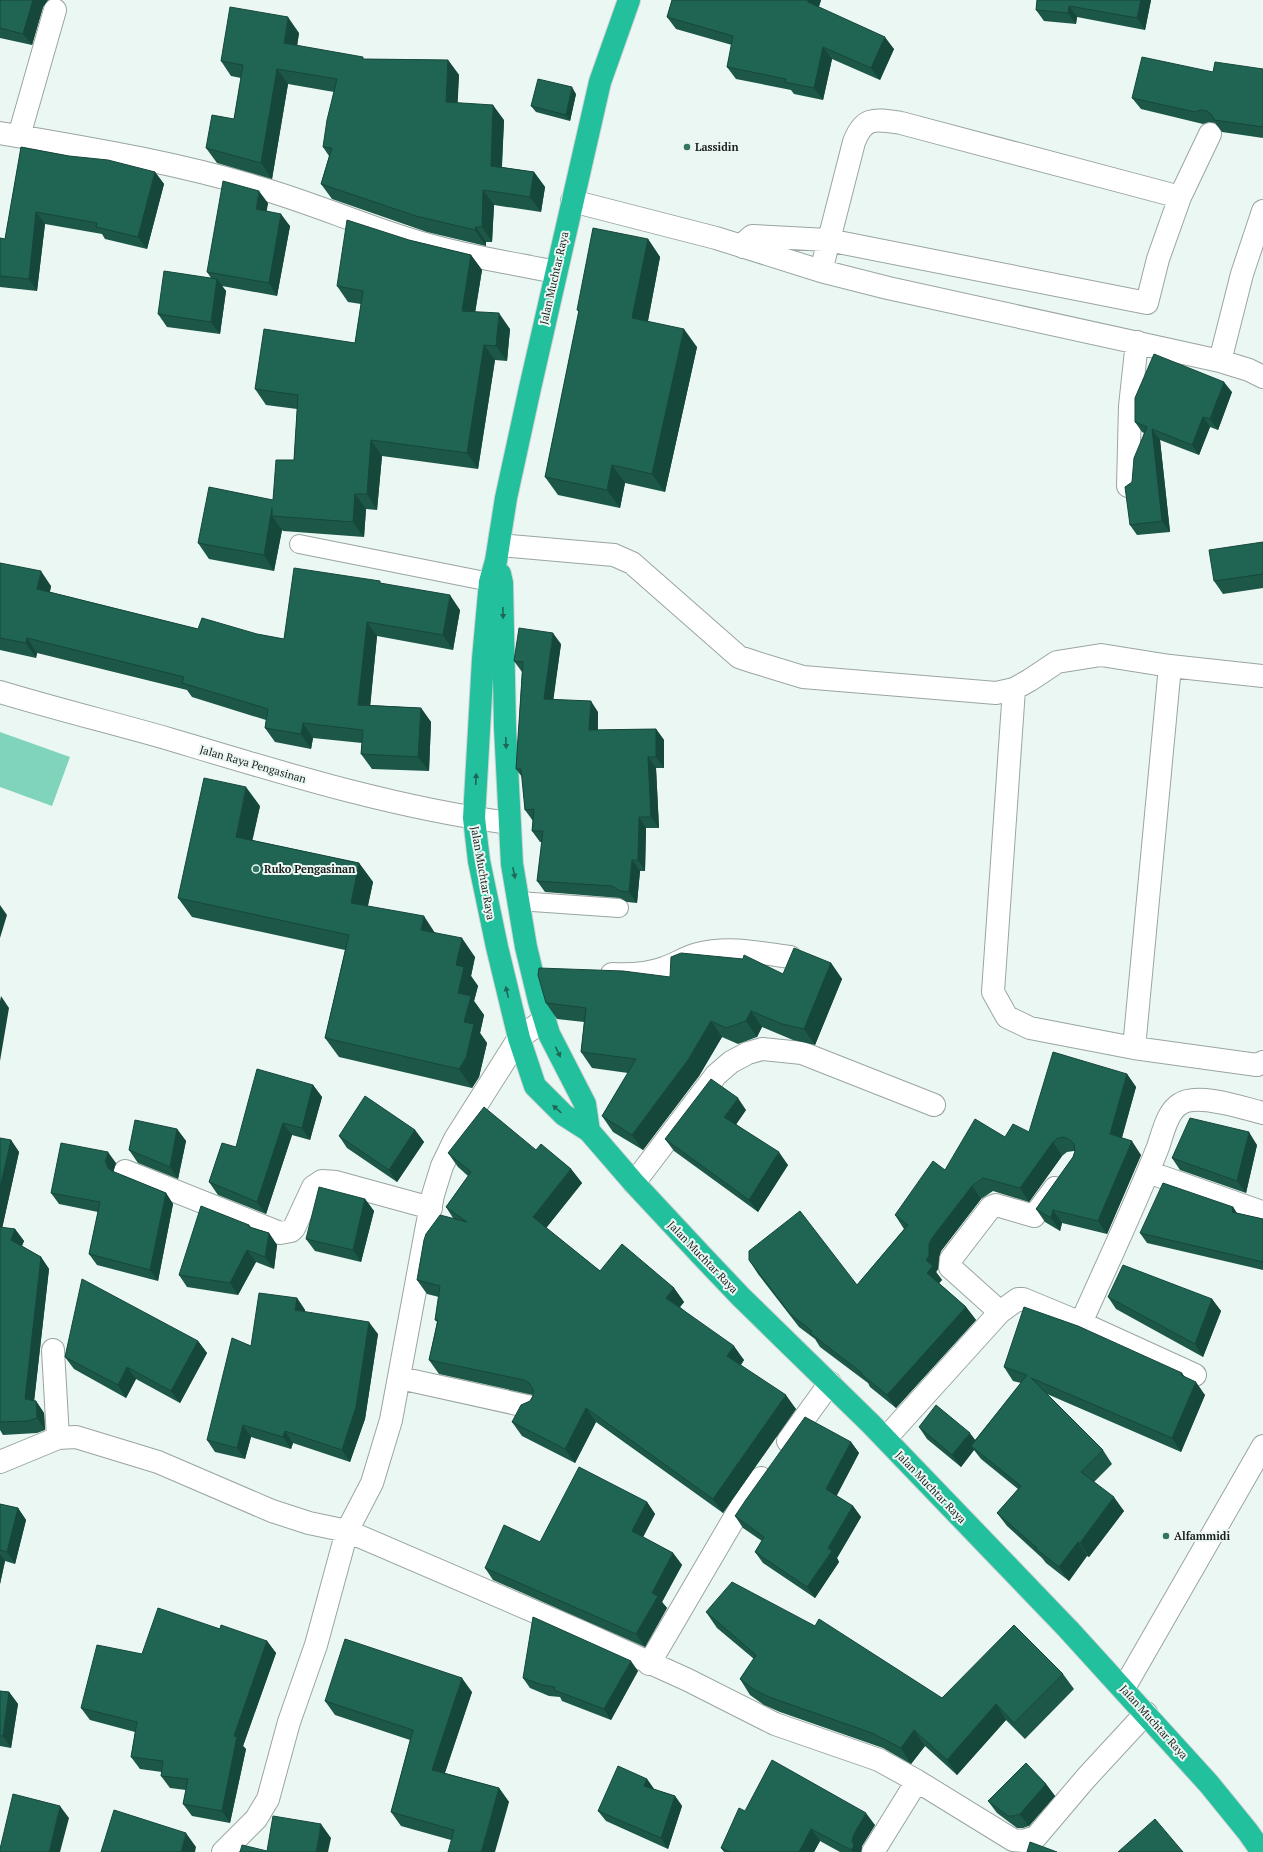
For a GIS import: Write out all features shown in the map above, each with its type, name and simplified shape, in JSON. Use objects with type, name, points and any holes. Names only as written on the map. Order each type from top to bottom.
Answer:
[{"type":"highway","name":"Jalan Muchtar Raya","points":[[589,1131],[585,1104],[559,1055],[544,1020],[531,971],[512,864],[496,582],[497,553],[513,463],[600,82],[616,32],[629,0]]},
{"type":"highway","name":"Jalan Muchtar Raya","points":[[496,582],[483,659],[474,818],[479,862],[497,947],[519,1038],[535,1086],[564,1115],[589,1131],[634,1183],[741,1298],[886,1438],[1124,1688],[1209,1784],[1248,1832],[1262,1852]]},
{"type":"street","points":[[55,10],[10,135],[125,155],[260,187],[407,239],[485,258],[556,272]]},
{"type":"street","points":[[821,271],[854,142],[859,130],[864,124],[872,121],[900,123],[1180,197]]},
{"type":"street","points":[[743,247],[746,240],[752,236],[828,240],[1146,304],[1158,259],[1180,197],[1210,134]]},
{"type":"street","points":[[572,201],[709,236],[821,271],[888,288],[1220,361],[1263,376]]},
{"type":"street","points":[[1220,361],[1242,274],[1263,211]]},
{"type":"street","points":[[1128,486],[1130,406],[1137,342]]},
{"type":"street","points":[[497,553],[614,555],[632,563],[739,657],[803,677],[996,693],[1014,689],[1057,662],[1101,655],[1170,666],[1263,676]]},
{"type":"street","points":[[1134,1048],[1170,666]]},
{"type":"street","points":[[1014,689],[993,992],[1007,1017],[1030,1028],[1134,1048],[1257,1065],[1263,1062]]},
{"type":"street","name":"Jalan Raya Pengasinan","points":[[0,692],[314,781],[404,804],[474,818],[509,823]]},
{"type":"street","points":[[593,973],[632,975],[651,972],[697,954],[715,950],[741,950],[790,957]]},
{"type":"street","points":[[531,971],[554,972]]},
{"type":"street","points":[[223,1852],[256,1819],[268,1799],[289,1722],[316,1645],[347,1531],[372,1483],[391,1420],[431,1208],[442,1166],[455,1139],[519,1038],[544,1020]]},
{"type":"street","points":[[634,1183],[716,1075],[731,1062],[748,1053],[762,1049],[802,1053],[934,1105]]},
{"type":"street","points":[[1080,1323],[1148,1172],[1170,1115],[1179,1104],[1187,1100],[1200,1099],[1263,1113]]},
{"type":"street","points":[[1000,1312],[950,1267],[951,1259],[991,1206],[996,1205],[1034,1216],[1068,1170]]},
{"type":"street","points":[[125,1171],[280,1233],[285,1233],[294,1228],[313,1187],[322,1181],[336,1182],[431,1208]]},
{"type":"street","points":[[1148,1172],[1262,1212]]},
{"type":"street","points":[[886,1438],[1000,1312],[1021,1299],[1080,1323],[1196,1375]]},
{"type":"street","points":[[53,1350],[58,1438]]},
{"type":"street","points":[[400,1378],[531,1407]]},
{"type":"street","points":[[649,1664],[742,1505],[830,1383]]},
{"type":"street","points":[[0,1462],[58,1438],[76,1437],[124,1451],[178,1470],[272,1511],[303,1521],[347,1531],[582,1632],[649,1664],[688,1680],[775,1724],[863,1754],[917,1781],[1013,1840],[1024,1841],[1036,1837],[1086,1778],[1146,1713]]},
{"type":"street","points":[[1124,1688],[1263,1446]]},
{"type":"street","points":[[874,1852],[917,1781]]},
{"type":"lane","points":[[299,544],[496,582]]},
{"type":"lane","points":[[518,901],[618,908]]},
{"type":"green space","points":[[0,732],[70,757],[52,806],[0,787]]},
{"type":"building","points":[[0,0],[33,0],[23,34],[0,28]]},
{"type":"building","points":[[672,0],[808,0],[808,2],[885,37],[871,68],[823,47],[814,88],[785,82],[786,79],[727,67],[733,36],[667,17]]},
{"type":"building","points":[[1037,0],[1141,0],[1137,18],[1069,6],[1068,13],[1036,10]]},
{"type":"building","points":[[230,7],[288,17],[284,43],[363,57],[363,59],[448,60],[446,102],[493,105],[491,166],[534,172],[530,197],[483,190],[482,227],[476,227],[475,230],[416,216],[321,184],[332,148],[323,147],[327,120],[337,79],[277,69],[261,163],[206,148],[212,115],[234,119],[243,65],[221,61]]},
{"type":"building","points":[[1142,57],[1213,72],[1215,62],[1263,69],[1263,127],[1214,120],[1212,115],[1207,111],[1201,110],[1195,112],[1132,98]]},
{"type":"building","points":[[538,79],[572,87],[566,115],[531,106]]},
{"type":"building","points":[[21,147],[69,156],[108,160],[155,172],[138,237],[96,227],[97,223],[36,212],[29,279],[0,276],[0,238],[5,239]]},
{"type":"building","points":[[223,181],[259,191],[256,209],[281,214],[269,283],[207,272]]},
{"type":"building","points":[[347,220],[409,240],[471,255],[462,311],[499,313],[496,346],[484,345],[467,453],[371,440],[367,494],[355,494],[353,522],[272,516],[272,508],[264,555],[198,543],[209,487],[273,500],[276,460],[294,460],[298,395],[255,389],[264,329],[355,343],[363,291],[337,286]]},
{"type":"building","points":[[593,228],[648,239],[632,318],[684,329],[652,474],[612,465],[607,490],[545,477],[579,310],[577,310]]},
{"type":"building","points":[[164,271],[217,279],[211,322],[158,314]]},
{"type":"building","points":[[1154,354],[1224,382],[1210,419],[1203,417],[1192,445],[1152,429],[1162,521],[1130,525],[1125,487],[1132,482],[1134,458],[1147,427],[1135,422],[1135,398]]},
{"type":"building","points":[[1263,542],[1263,574],[1214,581],[1209,550]]},
{"type":"building","points":[[0,563],[41,571],[37,589],[198,629],[202,618],[257,634],[284,639],[294,568],[380,581],[380,583],[450,595],[443,635],[367,622],[358,705],[421,708],[418,757],[361,754],[363,730],[303,723],[301,734],[265,728],[268,709],[182,683],[184,677],[27,638],[26,643],[0,638]]},
{"type":"building","points":[[519,628],[553,633],[544,699],[591,701],[589,730],[656,729],[656,757],[648,757],[651,817],[639,817],[638,860],[632,860],[629,892],[620,891],[612,886],[537,881],[543,831],[532,831],[534,809],[525,810],[521,769],[516,769],[523,662],[514,661]]},
{"type":"building","points":[[204,778],[246,787],[236,837],[359,863],[351,903],[424,916],[421,930],[462,938],[456,965],[464,967],[458,993],[471,996],[464,1022],[474,1024],[466,1058],[459,1069],[325,1038],[349,935],[178,898]]},
{"type":"building","points":[[794,948],[831,963],[804,1029],[782,1024],[751,1011],[746,1021],[726,1028],[711,1021],[688,1060],[632,1135],[602,1116],[636,1059],[581,1052],[586,1008],[546,1003],[538,975],[539,968],[623,971],[670,977],[671,957],[681,953],[743,959],[744,955],[783,974]]},
{"type":"building","points":[[1053,1052],[1127,1074],[1110,1134],[1132,1141],[1098,1221],[1053,1210],[1051,1218],[1036,1209],[1073,1157],[1075,1151],[1074,1144],[1064,1137],[1058,1138],[1053,1142],[1020,1188],[983,1178],[972,1186],[932,1238],[929,1244],[929,1256],[926,1260],[933,1266],[927,1273],[966,1307],[887,1395],[861,1374],[862,1373],[810,1333],[812,1331],[790,1314],[749,1260],[749,1251],[800,1211],[857,1285],[908,1225],[895,1215],[933,1161],[945,1170],[975,1119],[1005,1137],[1013,1124],[1029,1132]]},
{"type":"building","points":[[257,1069],[313,1085],[302,1128],[283,1123],[257,1202],[209,1182],[222,1143],[236,1147]]},
{"type":"building","points":[[711,1079],[738,1098],[724,1117],[779,1152],[749,1200],[665,1139]]},
{"type":"building","points":[[365,1096],[415,1130],[389,1170],[339,1136]]},
{"type":"building","points":[[484,1107],[536,1150],[541,1144],[571,1169],[533,1217],[600,1271],[622,1244],[674,1288],[666,1298],[734,1346],[727,1356],[786,1395],[713,1499],[586,1408],[565,1449],[512,1422],[521,1405],[530,1401],[533,1396],[533,1389],[529,1383],[524,1380],[429,1360],[438,1320],[435,1320],[440,1286],[417,1280],[424,1240],[426,1234],[440,1215],[467,1222],[446,1207],[471,1172],[448,1153]]},
{"type":"building","points":[[1190,1118],[1249,1132],[1237,1181],[1172,1158]]},
{"type":"building","points":[[135,1120],[177,1129],[170,1167],[129,1150]]},
{"type":"building","points":[[0,1138],[11,1140],[0,1188]]},
{"type":"building","points":[[61,1143],[108,1152],[105,1162],[108,1168],[112,1171],[166,1193],[150,1270],[89,1254],[100,1202],[51,1193]]},
{"type":"building","points":[[1163,1183],[1233,1207],[1232,1212],[1263,1219],[1263,1262],[1140,1233]]},
{"type":"building","points":[[319,1187],[365,1199],[353,1250],[306,1239]]},
{"type":"building","points":[[201,1206],[249,1225],[249,1227],[269,1233],[265,1257],[247,1250],[230,1283],[179,1275]]},
{"type":"building","points":[[0,1227],[15,1229],[11,1240],[41,1257],[25,1399],[36,1401],[37,1418],[28,1421],[0,1422]]},
{"type":"building","points":[[1123,1265],[1212,1299],[1195,1344],[1108,1297]]},
{"type":"building","points":[[82,1279],[198,1341],[171,1391],[127,1367],[118,1385],[65,1357]]},
{"type":"building","points":[[259,1293],[297,1298],[295,1310],[369,1322],[356,1407],[342,1450],[285,1431],[283,1437],[243,1425],[237,1448],[207,1440],[232,1338],[251,1346]]},
{"type":"building","points":[[1024,1307],[1078,1326],[1182,1373],[1181,1375],[1196,1382],[1172,1438],[1031,1378],[1103,1450],[1081,1472],[1114,1497],[1080,1543],[1078,1542],[1059,1567],[1036,1549],[1037,1548],[997,1513],[1021,1486],[971,1446],[1027,1375],[1004,1367]]},
{"type":"building","points":[[936,1405],[970,1433],[952,1455],[919,1427]]},
{"type":"building","points":[[805,1417],[851,1442],[826,1489],[853,1506],[828,1548],[832,1551],[807,1587],[755,1552],[764,1537],[735,1516]]},
{"type":"building","points":[[579,1467],[647,1502],[632,1531],[673,1553],[652,1593],[658,1596],[636,1634],[485,1568],[504,1525],[540,1542]]},
{"type":"building","points":[[0,1504],[18,1508],[7,1552],[0,1550]]},
{"type":"building","points":[[732,1582],[815,1626],[819,1619],[942,1698],[1014,1625],[1063,1674],[1014,1723],[996,1704],[947,1760],[914,1730],[901,1748],[872,1733],[769,1697],[753,1689],[740,1679],[756,1655],[706,1612]]},
{"type":"building","points":[[158,1608],[220,1629],[221,1625],[267,1641],[234,1736],[237,1737],[222,1811],[183,1804],[188,1779],[161,1776],[163,1761],[131,1757],[137,1722],[81,1708],[97,1645],[142,1654]]},
{"type":"building","points":[[533,1617],[631,1661],[604,1709],[554,1690],[555,1687],[542,1685],[523,1678]]},
{"type":"building","points":[[345,1639],[462,1678],[432,1770],[499,1788],[481,1852],[448,1852],[454,1830],[391,1812],[413,1730],[325,1701]]},
{"type":"building","points":[[0,1691],[9,1692],[3,1736],[0,1736]]},
{"type":"building","points":[[772,1760],[866,1813],[854,1834],[852,1840],[854,1846],[851,1850],[811,1829],[799,1852],[730,1852],[721,1848],[739,1808],[745,1811]]},
{"type":"building","points":[[1026,1763],[1046,1784],[1020,1814],[1008,1816],[988,1801]]},
{"type":"building","points":[[618,1766],[647,1779],[644,1786],[675,1796],[661,1838],[598,1811]]},
{"type":"building","points":[[13,1794],[60,1806],[49,1852],[0,1852]]},
{"type":"building","points":[[114,1810],[186,1833],[181,1852],[101,1852]]},
{"type":"building","points":[[273,1816],[321,1824],[316,1852],[240,1852],[242,1845],[267,1851]]},
{"type":"building","points":[[1155,1819],[1183,1852],[1118,1852]]},
{"type":"building","points":[[1030,1842],[1057,1852],[1027,1852]]},
{"type":"place","name":"Lassidin","points":[[687,147]]},
{"type":"place","name":"Ruko Pengasinan","points":[[256,869]]},
{"type":"place","name":"Alfammidi","points":[[1166,1536]]}]
